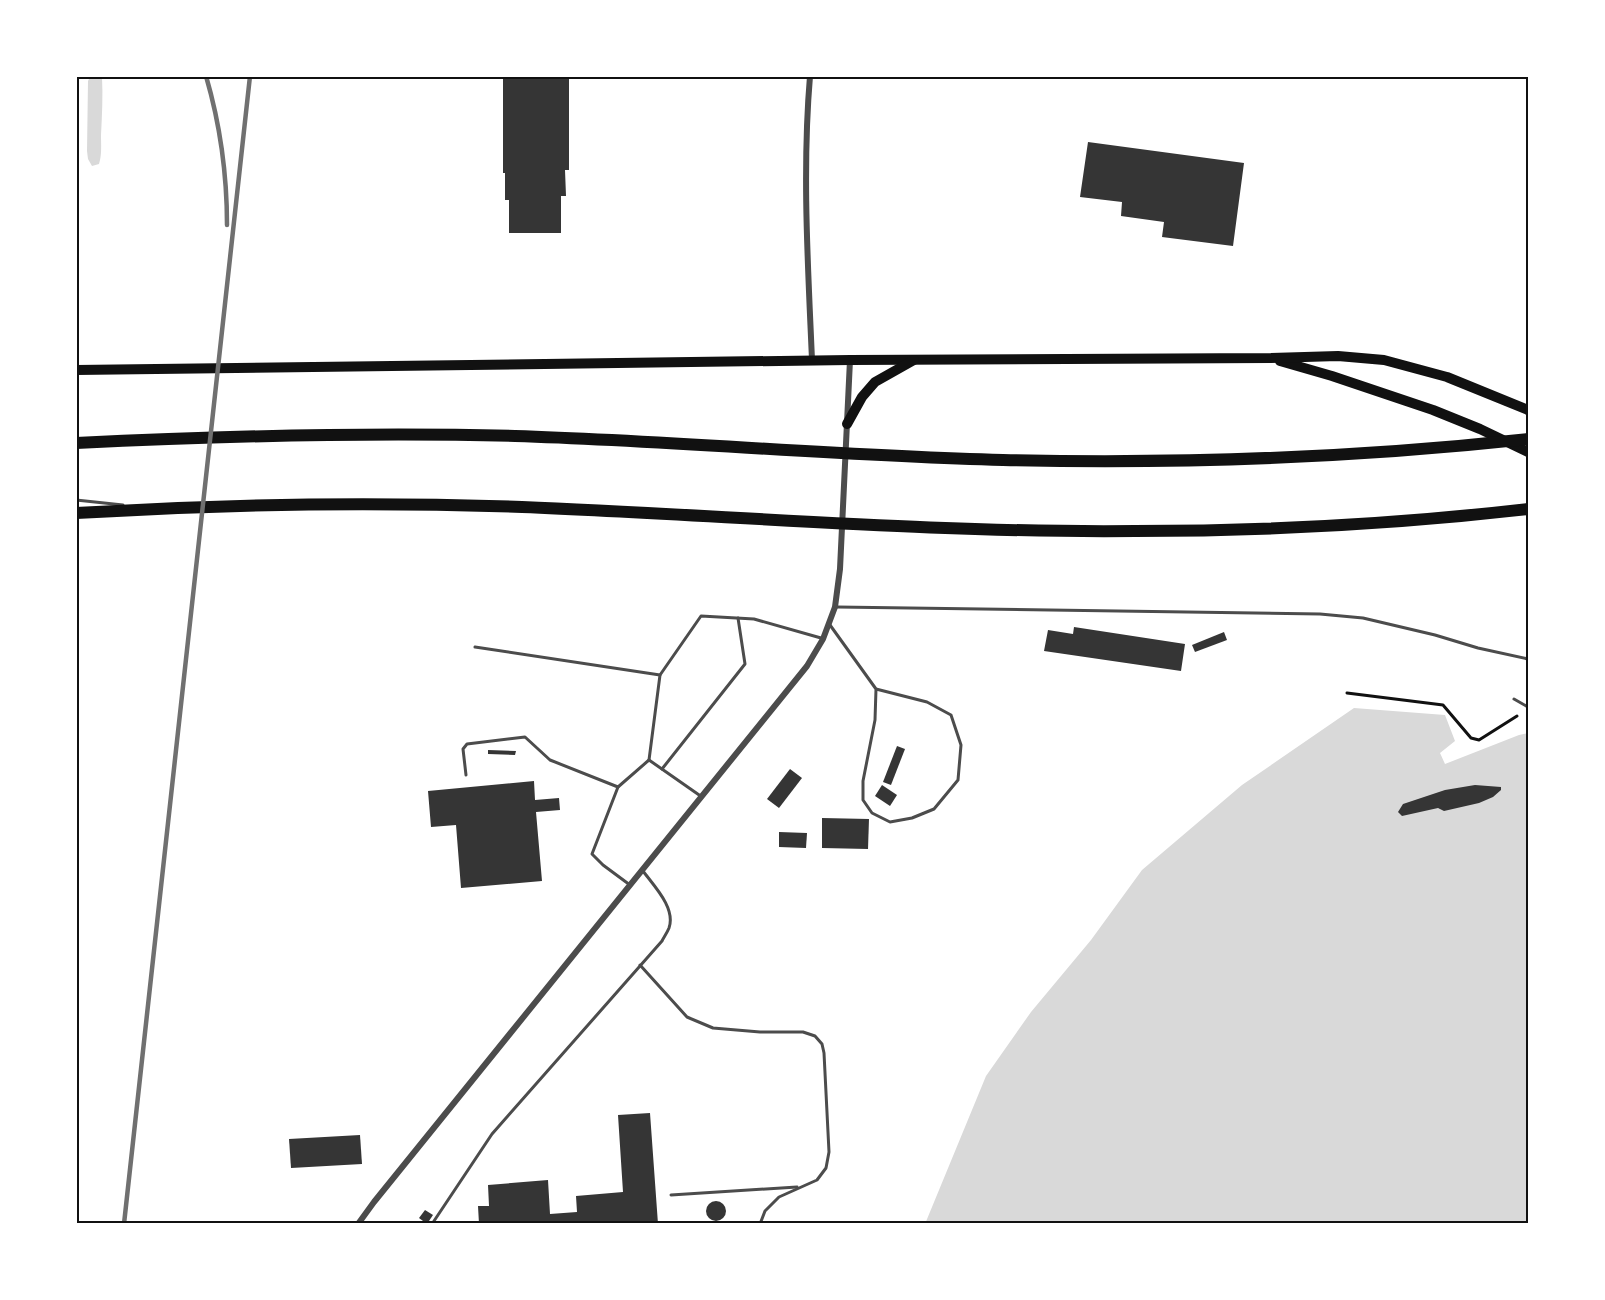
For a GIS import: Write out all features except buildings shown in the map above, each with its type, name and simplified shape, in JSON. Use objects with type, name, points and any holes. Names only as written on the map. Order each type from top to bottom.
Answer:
[{"type":"highway","points":[[76,443],[407,434],[518,436],[1003,460],[1133,461],[1263,459],[1358,454],[1528,439]]},
{"type":"highway","points":[[76,513],[152,508],[411,504],[522,507],[1002,530],[1134,531],[1265,529],[1489,514],[1528,509]]},
{"type":"main road","points":[[76,370],[812,360],[1338,356],[1384,360],[1448,377],[1528,410]]},
{"type":"main road","points":[[1271,358],[1433,410],[1528,452]]},
{"type":"main road","points":[[847,424],[862,397],[875,382],[916,360]]},
{"type":"street","points":[[810,76],[805,175],[812,360]]},
{"type":"street","points":[[357,1224],[807,666],[823,639],[835,607],[840,569],[850,360]]},
{"type":"lane","points":[[76,500],[152,508]]},
{"type":"lane","points":[[835,607],[1320,614],[1363,618],[1528,659]]},
{"type":"lane","points":[[630,885],[592,854],[618,787],[649,760],[660,675],[701,616],[754,619],[823,639]]},
{"type":"lane","points":[[662,769],[745,664],[738,618]]},
{"type":"lane","points":[[829,624],[876,689],[875,720],[863,781],[863,800],[872,813],[890,822],[912,818],[934,809],[958,780],[961,745],[951,715],[927,702],[876,689]]},
{"type":"lane","points":[[475,647],[660,675]]},
{"type":"lane","points":[[1514,699],[1528,707]]},
{"type":"lane","points":[[466,775],[464,749],[467,744],[525,737],[550,760],[618,787]]},
{"type":"lane","points":[[649,760],[702,796]]},
{"type":"lane","points":[[432,1224],[492,1134],[662,941],[669,928],[670,916],[665,901],[642,870]]},
{"type":"lane","points":[[640,965],[687,1017],[713,1028],[760,1032],[803,1032],[815,1036],[822,1044],[829,1152],[826,1168],[817,1180],[779,1197],[765,1211],[760,1224]]},
{"type":"lane","points":[[671,1195],[799,1187]]},
{"type":"path","points":[[1347,693],[1443,705],[1471,738],[1479,740],[1517,716]]},
{"type":"shaded area","points":[[90,77],[102,77],[101,157],[99,164],[92,166],[87,151],[88,81]]},
{"type":"shaded area","points":[[1354,708],[1445,715],[1455,741],[1440,753],[1445,764],[1528,733],[1528,1223],[925,1224],[986,1076],[1031,1012],[1091,940],[1142,870],[1242,785]]},
{"type":"railway","points":[[206,76],[222,150],[227,225]]},
{"type":"railway","points":[[124,1224],[250,76]]}]
